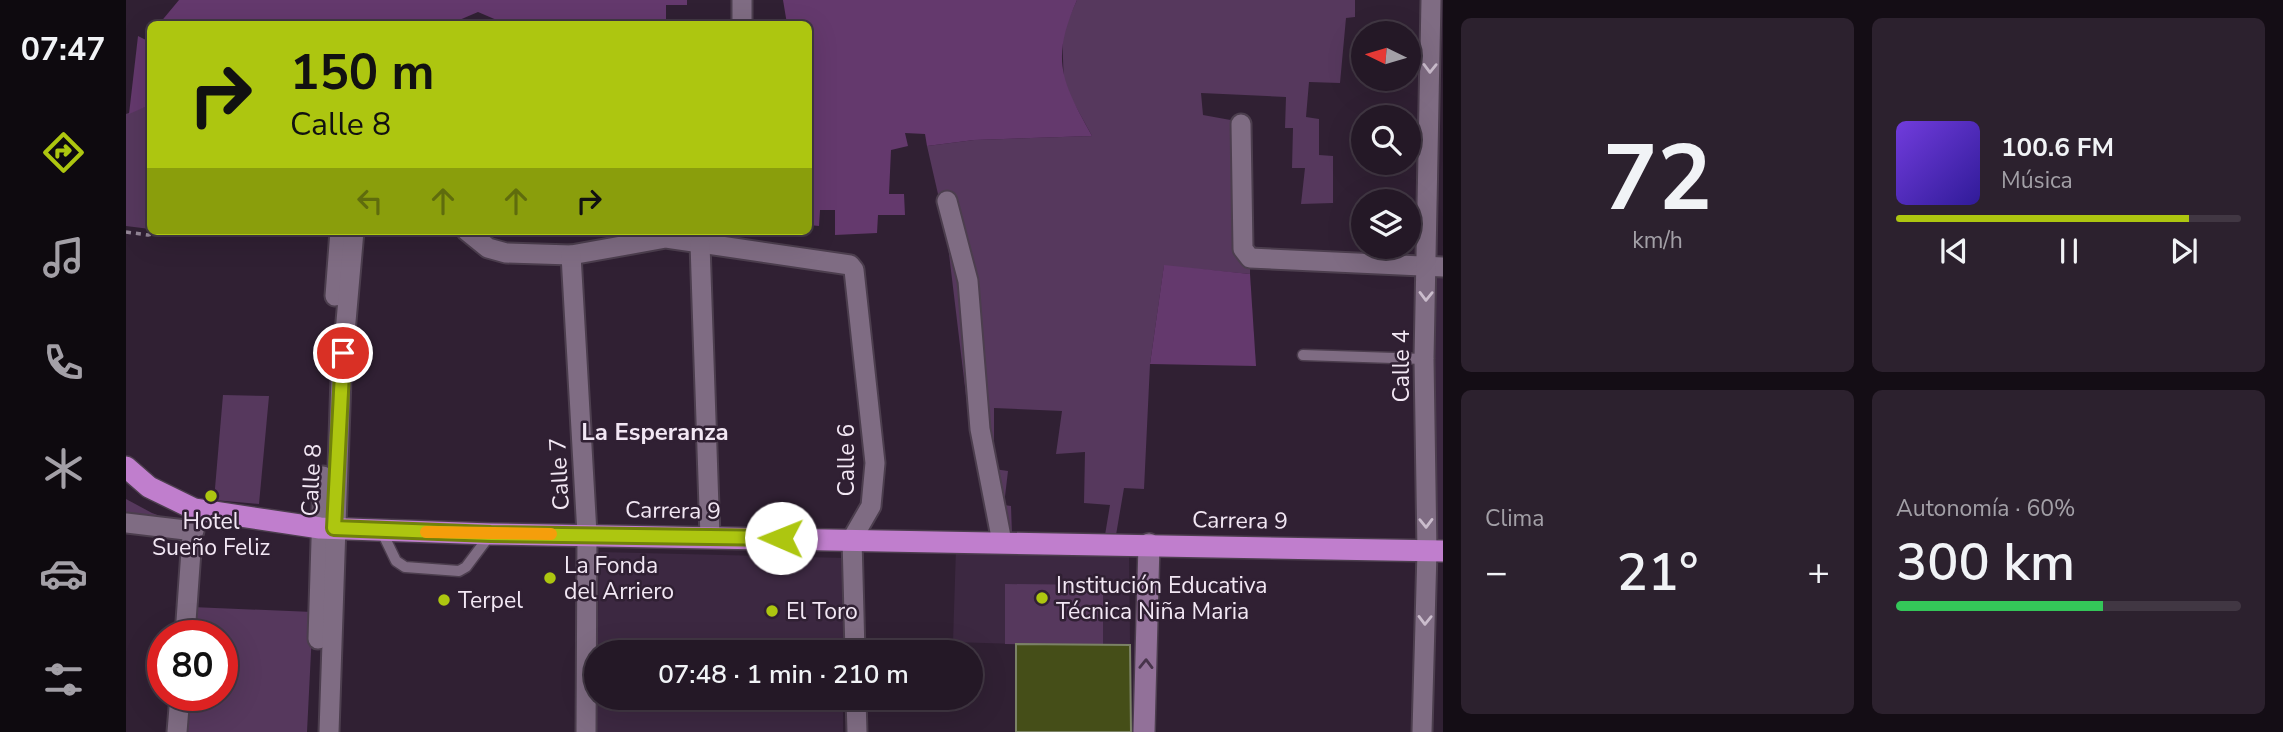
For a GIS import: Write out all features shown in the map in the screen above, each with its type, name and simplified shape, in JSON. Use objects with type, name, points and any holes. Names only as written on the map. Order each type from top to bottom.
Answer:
[{"type":"highway","name":"Carrera 9","points":[[126,467],[149,487],[194,509],[327,528],[491,534],[1435,551]]},
{"type":"street","points":[[742,0],[742,21]]},
{"type":"street","name":"Calle 4","points":[[1422,732],[1435,551],[1424,359],[1435,267],[1431,0]]},
{"type":"street","points":[[1241,124],[1243,249],[1250,258],[1435,267]]},
{"type":"street","points":[[947,201],[968,281],[980,429],[1002,542]]},
{"type":"street","name":"Calle 8","points":[[316,732],[340,235]]},
{"type":"street","name":"Calle 8","points":[[329,732],[327,528],[354,235]]},
{"type":"street","points":[[472,235],[488,248],[506,253],[571,256],[639,241],[666,239],[700,244],[724,239]]},
{"type":"street","name":"Calle 6","points":[[724,239],[776,254],[850,265],[855,270],[875,463],[871,506],[852,540]]},
{"type":"street","points":[[700,244],[710,537]]},
{"type":"street","name":"Calle 7","points":[[571,256],[590,640]]},
{"type":"street","points":[[186,620],[194,509]]},
{"type":"street","points":[[126,523],[194,531]]},
{"type":"street","points":[[852,540],[855,640]]},
{"type":"street","points":[[1144,732],[1149,544]]},
{"type":"street","name":"Calle 7","points":[[586,732],[587,710]]},
{"type":"street","points":[[856,710],[857,732]]},
{"type":"street","points":[[177,732],[179,711]]},
{"type":"lane","points":[[1303,355],[1424,359]]},
{"type":"lane","points":[[381,530],[396,561],[405,568],[459,571],[466,567],[491,534]]},
{"type":"path","points":[[126,232],[147,234]]},
{"type":"shaded area","points":[[179,0],[687,0],[687,5],[666,5],[666,21],[499,21],[478,12],[457,21],[162,21]]},
{"type":"shaded area","points":[[783,0],[1077,0],[1064,39],[1063,70],[1073,100],[1092,136],[974,140],[927,146],[925,134],[905,133],[908,146],[891,150],[889,194],[904,194],[905,215],[878,215],[877,233],[835,235],[835,210],[820,210],[819,226],[812,225],[812,21],[786,21]]},
{"type":"shaded area","points":[[1077,0],[1355,0],[1355,17],[1346,18],[1340,83],[1309,82],[1306,117],[1319,119],[1319,155],[1333,156],[1333,203],[1301,204],[1305,168],[1292,168],[1293,128],[1285,128],[1286,97],[1201,93],[1203,115],[1236,121],[1240,262],[1250,263],[1250,274],[1164,266],[1150,364],[1144,489],[1124,488],[1116,535],[1105,535],[1110,505],[1084,503],[1085,452],[1056,454],[1062,411],[994,408],[994,469],[1008,471],[1004,505],[1011,506],[1012,535],[995,536],[986,479],[979,476],[978,436],[971,437],[946,229],[927,146],[974,140],[1092,136],[1064,85],[1062,33]]},
{"type":"shaded area","points":[[138,36],[147,40],[147,106],[129,114]]},
{"type":"shaded area","points":[[147,106],[147,229],[126,226],[126,114]]},
{"type":"shaded area","points":[[1164,265],[1250,274],[1256,366],[1150,364]]},
{"type":"shaded area","points":[[1430,277],[1443,277],[1443,543],[1435,543]]},
{"type":"shaded area","points":[[223,395],[269,396],[259,504],[214,500]]},
{"type":"shaded area","points":[[126,499],[152,513],[191,527],[126,520]]},
{"type":"shaded area","name":"Institución Educativa Técnica Niña Maria","points":[[956,548],[1129,554],[1131,732],[1016,732],[1016,644],[953,640]]},
{"type":"shaded area","points":[[600,552],[846,558],[843,640],[597,640]]},
{"type":"shaded area","points":[[1005,584],[1103,585],[1103,645],[1005,644]]},
{"type":"shaded area","points":[[192,607],[313,612],[307,732],[181,732],[182,711],[238,711],[238,620],[191,620]]},
{"type":"shaded area","points":[[595,710],[843,710],[843,732],[594,732]]},
{"type":"building","name":"Institución Educativa Técnica Niña Maria","points":[[1016,644],[1130,645],[1131,732],[1016,732]]},
{"type":"slow traffic","points":[[426,532],[551,534]]},
{"type":"place","name":"Hotel Sueño Feliz","points":[[211,496]]},
{"type":"place","name":"La Fonda del Arriero","points":[[550,578]]},
{"type":"place","name":"Institución Educativa Técnica Niña Maria","points":[[1042,598]]},
{"type":"place","name":"Terpel","points":[[444,600]]},
{"type":"place","name":"El Toro","points":[[772,611]]},
{"type":"district","name":"La Esperanza","points":[[655,432]]},
{"type":"route","points":[[343,353],[334,528],[491,534],[781,538]]}]
